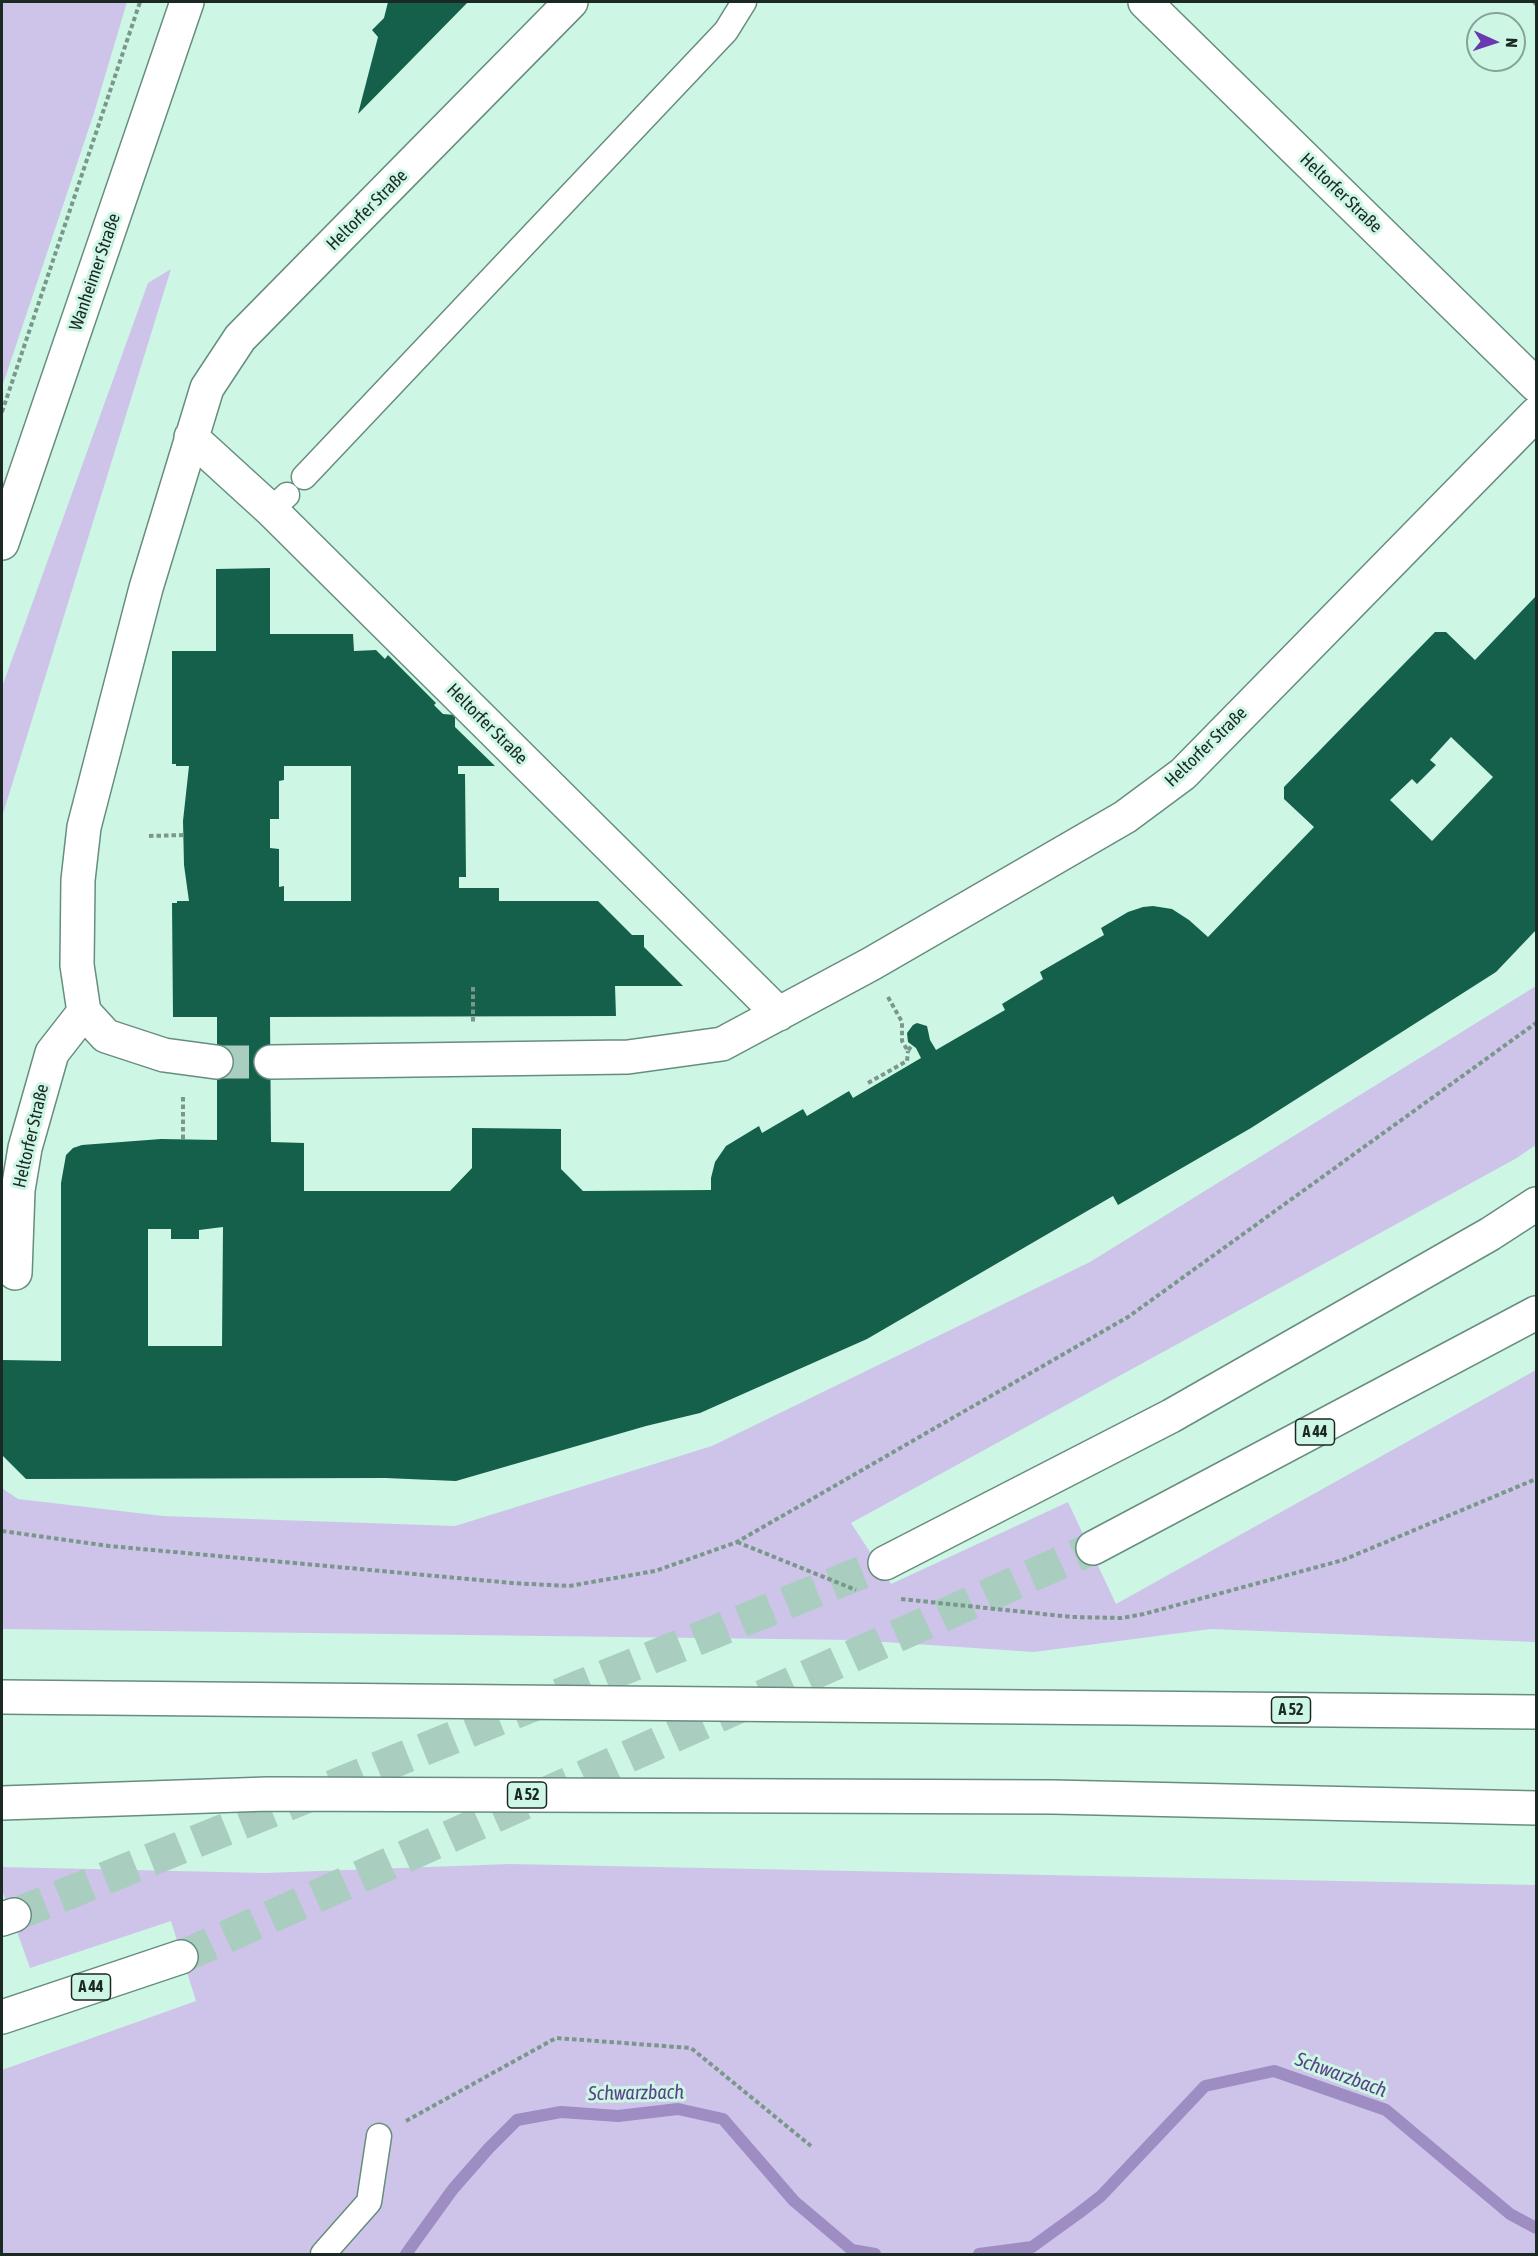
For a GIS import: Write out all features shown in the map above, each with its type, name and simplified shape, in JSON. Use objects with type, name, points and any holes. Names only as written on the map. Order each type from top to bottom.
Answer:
[{"type":"main road","name":"Wanheimer Straße","points":[[2,543],[187,2]]},
{"type":"main road","name":"Heltorfer Straße","points":[[15,1273],[18,1190],[25,1148],[52,1053],[84,1012],[77,965],[78,880],[84,827],[146,588],[190,437],[207,388],[240,338],[571,2]]},
{"type":"main road","name":"Heltorfer Straße","points":[[1145,2],[1536,385]]},
{"type":"main road","name":"Heltorfer Straße","points":[[271,1062],[628,1057],[722,1044],[871,964],[1125,817],[1183,774],[1536,414]]},
{"type":"main road","name":"Heltorfer Straße","points":[[190,437],[279,503],[779,1014]]},
{"type":"main road","points":[[84,1012],[106,1036],[164,1055],[216,1062]]},
{"type":"main road","points":[[885,1563],[1172,1416],[1490,1234],[1536,1204]]},
{"type":"main road","name":"A 44","points":[[1093,1548],[1536,1313]]},
{"type":"main road","name":"A 52","points":[[2,1697],[1536,1712]]},
{"type":"main road","name":"A 52","points":[[2,1803],[292,1794],[1041,1797],[1536,1808]]},
{"type":"main road","name":"A 44","points":[[2,2017],[181,1957]]},
{"type":"lane","points":[[304,477],[726,31],[744,2]]},
{"type":"lane","points":[[323,2254],[369,2202],[380,2136]]},
{"type":"path","points":[[2,412],[140,2]]},
{"type":"path","points":[[149,836],[184,835]]},
{"type":"path","points":[[871,964],[902,1022],[902,1041],[908,1051]]},
{"type":"path","points":[[2,1531],[109,1546],[569,1586],[655,1571],[737,1542],[1128,1317],[1536,1023]]},
{"type":"path","points":[[868,1083],[907,1061],[908,1051],[912,1046]]},
{"type":"path","points":[[891,1598],[1072,1617],[1122,1617],[1144,1614],[1343,1560],[1536,1479]]},
{"type":"path","points":[[737,1542],[858,1591]]},
{"type":"path","points":[[380,2136],[556,2038],[691,2048],[810,2146]]},
{"type":"shaded area","points":[[2,2],[127,2],[94,113],[2,387]]},
{"type":"shaded area","points":[[171,269],[2,817],[2,687],[148,283]]},
{"type":"shaded area","points":[[1536,986],[1536,1145],[1515,1159],[851,1523],[891,1584],[1068,1502],[1116,1604],[1536,1370],[1536,1642],[1211,1629],[1034,1652],[855,1640],[2,1629],[2,1488],[18,1499],[163,1516],[455,1526],[712,1446],[1090,1262]]},
{"type":"shaded area","points":[[510,1864],[1536,1885],[1536,2254],[2,2254],[2,2070],[196,2001],[171,1921],[30,1968],[2,1890],[2,1867],[265,1873]]},
{"type":"building","points":[[388,2],[468,2],[358,114],[378,37],[372,30],[384,18]]},
{"type":"building","points":[[270,568],[270,634],[353,634],[354,651],[376,650],[385,659],[388,655],[436,703],[434,705],[443,714],[455,715],[455,727],[495,766],[458,766],[458,774],[465,774],[466,877],[459,877],[459,888],[499,888],[499,901],[598,901],[632,935],[644,935],[644,947],[683,986],[615,986],[616,1016],[270,1017],[271,1142],[304,1143],[304,1191],[450,1191],[472,1168],[472,1128],[561,1129],[561,1169],[583,1191],[711,1190],[715,1162],[726,1146],[759,1126],[762,1133],[803,1109],[807,1116],[849,1091],[853,1098],[921,1058],[916,1048],[908,1042],[907,1033],[917,1023],[927,1026],[930,1040],[936,1050],[1005,1010],[1002,1004],[1043,979],[1040,972],[1104,935],[1101,928],[1128,912],[1153,906],[1172,909],[1208,937],[1314,827],[1284,799],[1284,787],[1435,632],[1446,632],[1475,660],[1536,596],[1536,930],[1496,972],[1251,1128],[1118,1205],[1113,1196],[867,1339],[700,1413],[646,1426],[456,1481],[385,1478],[26,1479],[2,1455],[2,1360],[61,1361],[61,1183],[66,1155],[73,1148],[82,1145],[161,1139],[217,1140],[217,1017],[173,1017],[172,903],[189,901],[184,865],[183,821],[189,766],[172,764],[172,651],[216,651],[216,569]],"holes":[[[1451,737],[1493,777],[1432,841],[1390,800],[1412,779],[1417,784],[1436,765],[1430,760]],[[284,766],[351,766],[351,901],[284,901],[284,886],[279,887],[279,849],[270,848],[270,819],[279,819],[279,781],[284,780]],[[223,1227],[222,1346],[148,1346],[148,1229],[171,1229],[171,1239],[199,1239],[199,1230]]]},
{"type":"waterway","name":"Schwarzbach","points":[[979,2254],[1032,2247],[1079,2213],[1101,2196],[1205,2086],[1274,2071],[1386,2110],[1510,2214],[1536,2228]]},
{"type":"waterway","name":"Schwarzbach","points":[[406,2254],[453,2189],[517,2120],[561,2112],[618,2116],[678,2109],[723,2119],[794,2201],[852,2250],[875,2254]]},
{"type":"tunnel","points":[[216,1062],[271,1062]]},
{"type":"tunnel","points":[[181,1957],[1093,1548]]},
{"type":"tunnel","points":[[14,1915],[885,1563]]}]
